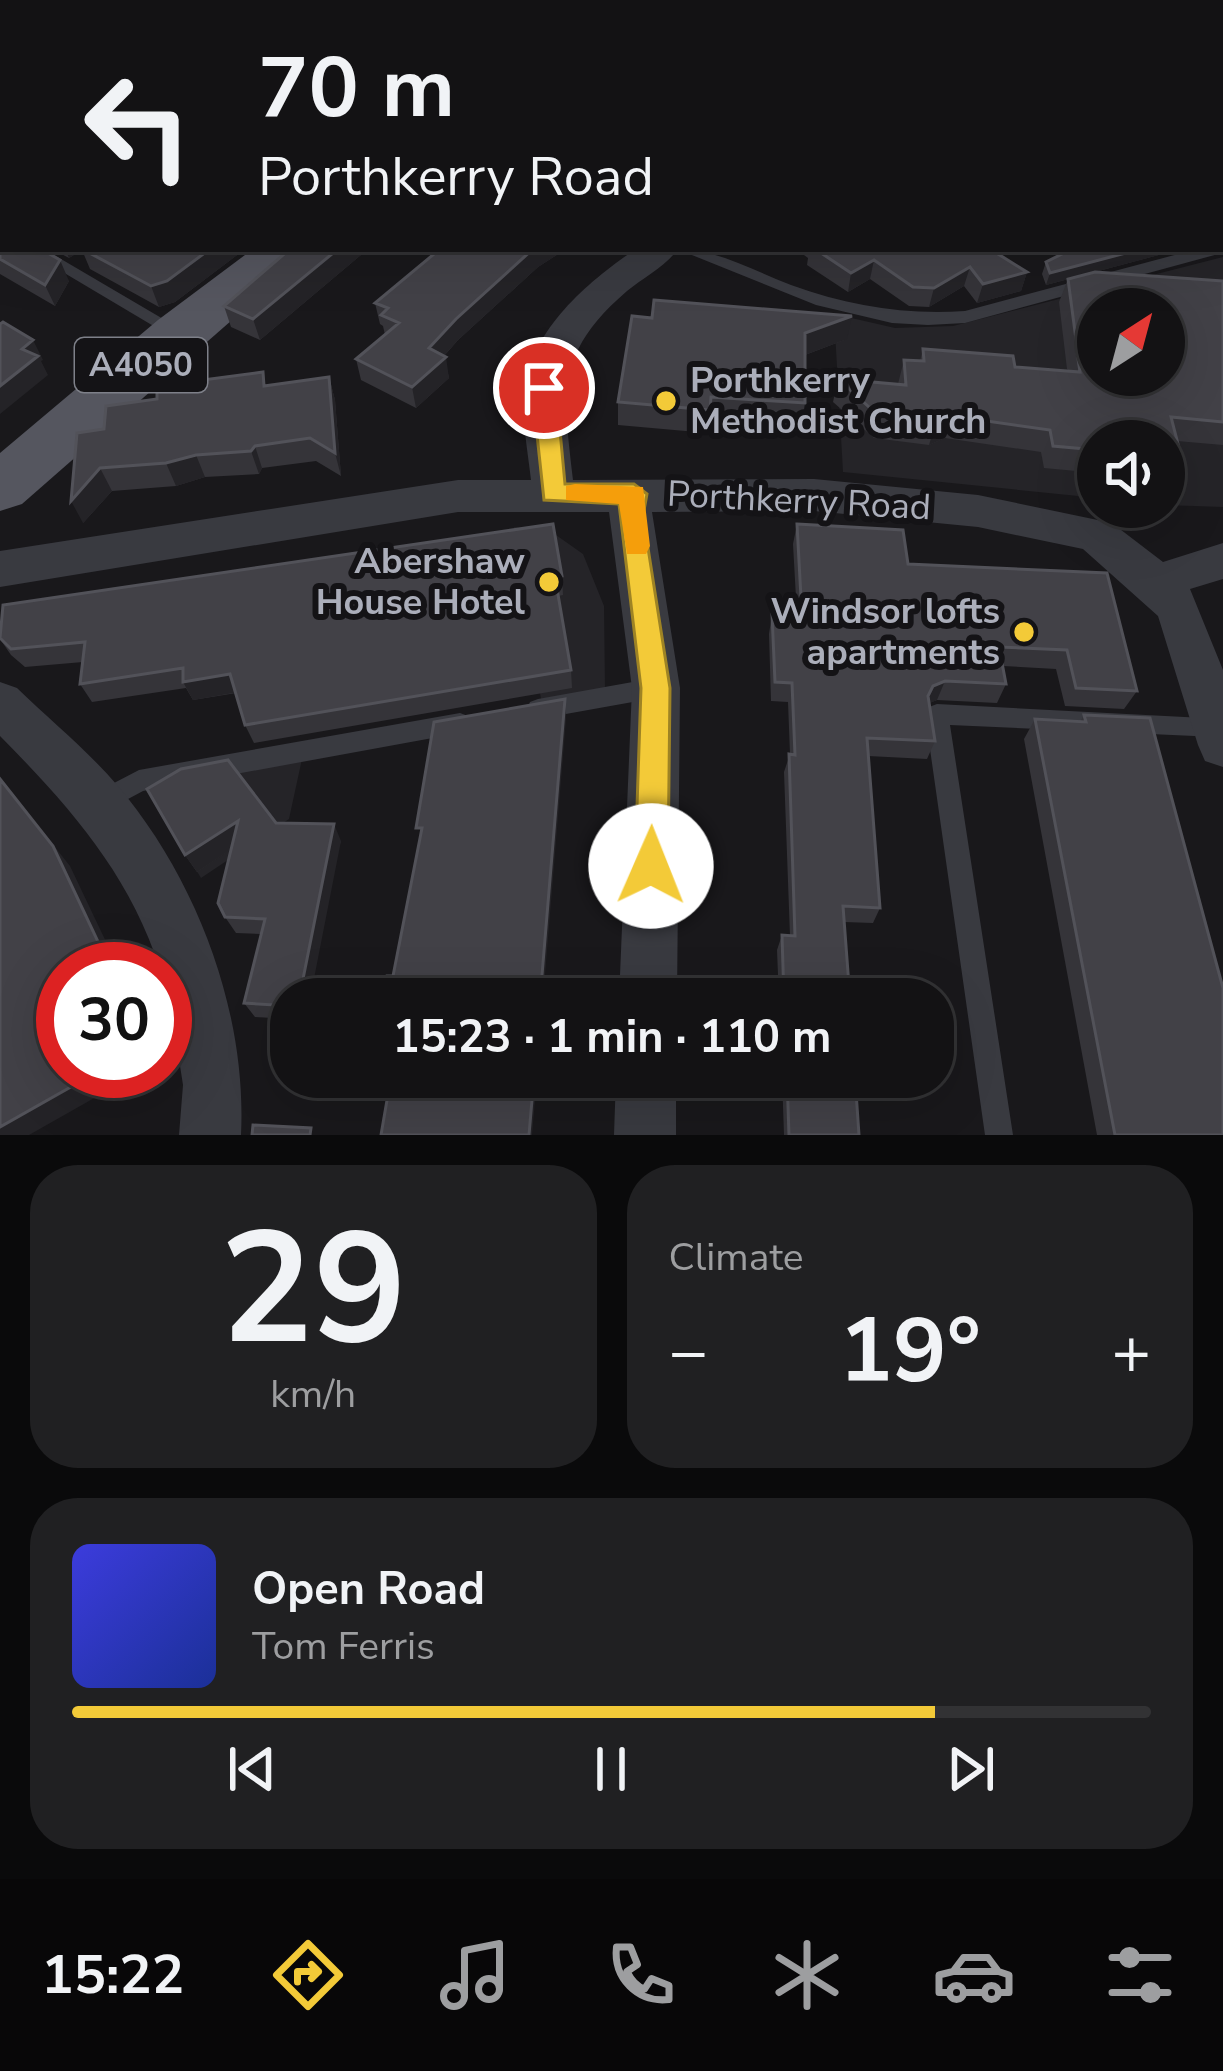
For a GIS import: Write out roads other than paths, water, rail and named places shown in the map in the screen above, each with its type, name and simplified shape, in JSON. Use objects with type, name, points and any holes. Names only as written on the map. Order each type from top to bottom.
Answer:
[{"type":"main road","name":"A4050","points":[[0,488],[267,253]]},
{"type":"street","points":[[553,493],[544,388],[567,334],[599,296],[657,252]]},
{"type":"street","points":[[634,494],[630,516],[656,688],[649,978]]},
{"type":"street","name":"Porthkerry Road","points":[[0,568],[458,496],[814,495],[978,512],[1096,535],[1156,582]]},
{"type":"street","points":[[1220,736],[1179,608],[1156,582],[1223,561]]},
{"type":"street","points":[[0,703],[100,803],[171,918],[202,1008],[213,1084],[210,1135]]},
{"type":"street","points":[[645,1135],[646,1098]]},
{"type":"lane","points":[[40,252],[78,266],[178,333]]},
{"type":"lane","points":[[693,252],[848,310],[924,322],[965,317],[1205,252]]},
{"type":"lane","points":[[100,803],[139,781],[656,688]]},
{"type":"lane","points":[[999,1135],[937,714],[1220,736]]},
{"type":"place","name":"Porthkerry Methodist Church","points":[[666,401]]},
{"type":"place","name":"Abershaw House Hotel","points":[[549,582]]},
{"type":"place","name":"Windsor lofts apartments","points":[[1024,632]]}]
